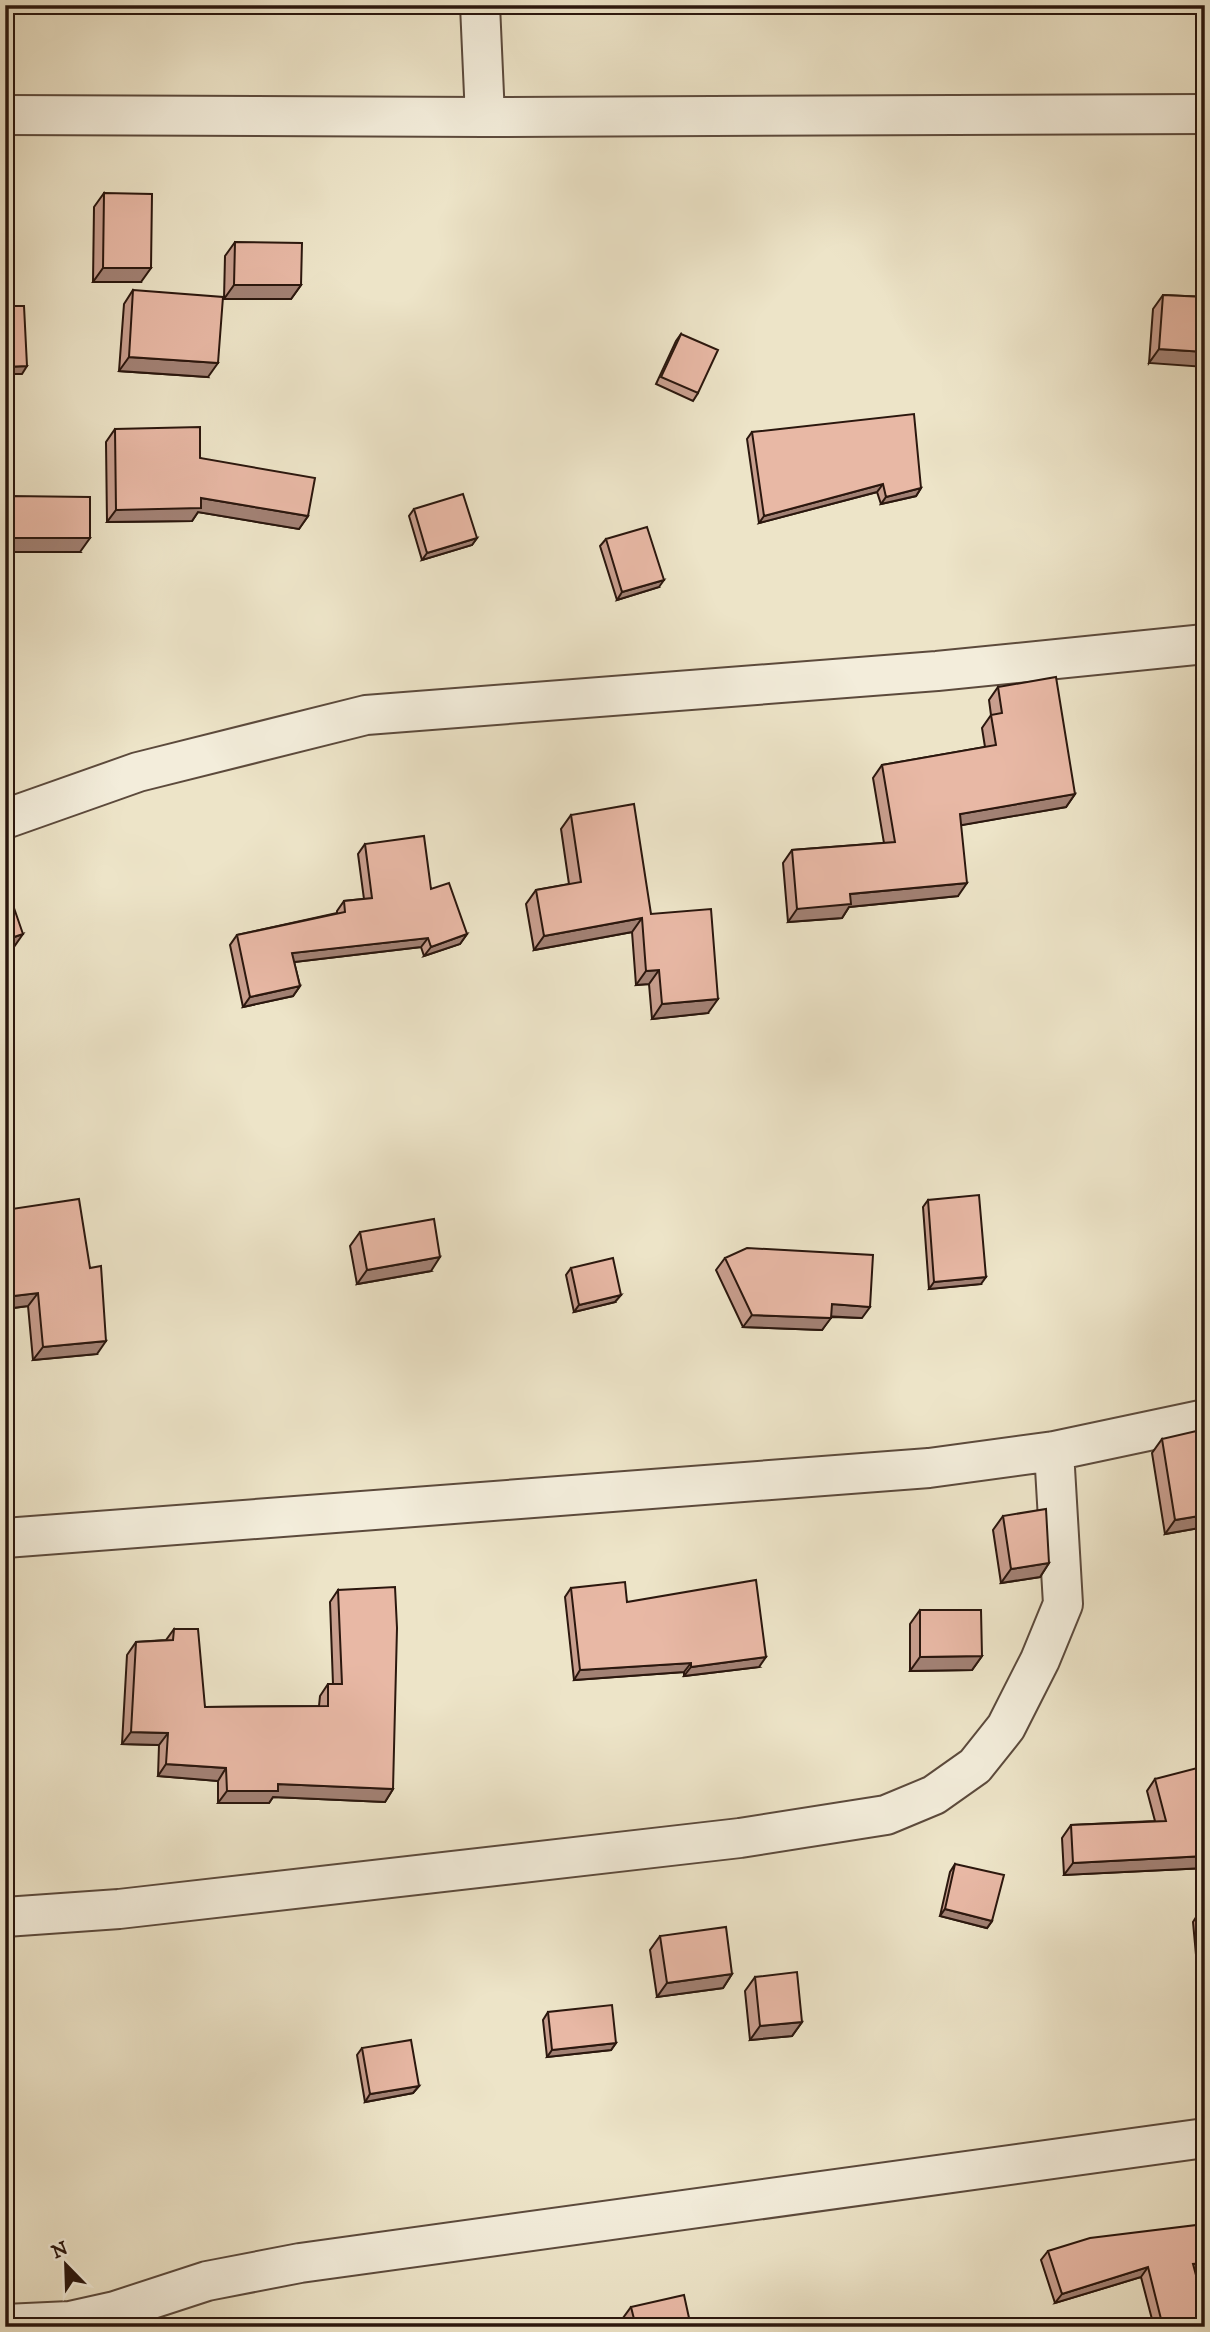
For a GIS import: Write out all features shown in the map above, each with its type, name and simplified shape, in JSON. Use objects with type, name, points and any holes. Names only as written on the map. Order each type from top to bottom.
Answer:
[{"type":"street","points":[[480,5],[485,117]]},
{"type":"street","points":[[5,115],[485,117],[1205,114]]},
{"type":"street","points":[[5,819],[138,772],[366,715],[937,671],[1205,644]]},
{"type":"street","points":[[5,1538],[929,1468],[1054,1451],[1205,1419]]},
{"type":"street","points":[[5,1917],[119,1909],[740,1838],[886,1815],[934,1795],[975,1766],[1006,1727],[1040,1660],[1063,1604],[1054,1451]]},
{"type":"street","points":[[5,2324],[70,2321],[115,2311],[207,2281],[300,2263],[1205,2138]]},
{"type":"building","points":[[104,193],[152,194],[151,268],[103,268]]},
{"type":"building","points":[[235,242],[302,243],[301,285],[234,285]]},
{"type":"building","points":[[133,290],[223,297],[218,363],[129,357]]},
{"type":"building","points":[[1163,295],[1205,297],[1205,352],[1159,349]]},
{"type":"building","points":[[5,306],[24,306],[27,366],[5,367]]},
{"type":"building","points":[[681,334],[718,350],[698,393],[661,377]]},
{"type":"building","points":[[914,414],[921,488],[886,497],[883,484],[764,516],[752,432]]},
{"type":"building","points":[[200,427],[200,458],[315,478],[308,516],[201,498],[201,508],[116,510],[115,429]]},
{"type":"building","points":[[463,494],[477,538],[427,553],[414,509]]},
{"type":"building","points":[[10,496],[90,497],[90,538],[9,538]]},
{"type":"building","points":[[647,527],[664,580],[622,592],[606,539]]},
{"type":"building","points":[[1056,677],[1075,794],[960,814],[967,883],[850,894],[851,904],[797,909],[792,850],[895,842],[882,765],[996,745],[991,715],[1002,713],[998,687]]},
{"type":"building","points":[[634,804],[651,914],[711,909],[718,999],[662,1004],[659,970],[646,971],[642,918],[544,936],[536,890],[581,882],[571,815]]},
{"type":"building","points":[[424,836],[431,889],[449,883],[467,934],[431,947],[428,938],[292,953],[300,986],[250,997],[237,935],[345,912],[344,901],[372,898],[365,844]]},
{"type":"building","points":[[5,882],[23,934],[5,940]]},
{"type":"building","points":[[979,1195],[986,1277],[934,1282],[928,1200]]},
{"type":"building","points":[[79,1199],[90,1268],[101,1266],[106,1341],[43,1347],[38,1293],[5,1297],[5,1210]]},
{"type":"building","points":[[434,1219],[440,1257],[367,1270],[360,1232]]},
{"type":"building","points":[[747,1248],[873,1255],[870,1307],[832,1304],[831,1318],[752,1315],[725,1258]]},
{"type":"building","points":[[613,1258],[621,1295],[579,1305],[571,1268]]},
{"type":"building","points":[[1205,1429],[1205,1515],[1175,1520],[1162,1439]]},
{"type":"building","points":[[1046,1509],[1049,1563],[1011,1569],[1003,1516]]},
{"type":"building","points":[[756,1580],[766,1657],[691,1667],[691,1663],[580,1670],[571,1588],[625,1582],[627,1602]]},
{"type":"building","points":[[395,1587],[397,1628],[393,1789],[278,1784],[278,1791],[227,1791],[226,1768],[166,1764],[168,1733],[131,1732],[136,1642],[173,1640],[174,1629],[198,1629],[205,1707],[328,1706],[328,1684],[342,1684],[338,1590]]},
{"type":"building","points":[[920,1610],[981,1610],[982,1656],[920,1657]]},
{"type":"building","points":[[1205,1766],[1205,1856],[1073,1863],[1071,1825],[1166,1821],[1155,1779]]},
{"type":"building","points":[[955,1864],[1004,1875],[992,1921],[945,1909]]},
{"type":"building","points":[[1205,1913],[1205,1958],[1202,1959],[1198,1914]]},
{"type":"building","points":[[726,1927],[732,1974],[667,1983],[660,1936]]},
{"type":"building","points":[[797,1972],[802,2022],[760,2026],[755,1977]]},
{"type":"building","points":[[612,2005],[616,2043],[552,2050],[548,2012]]},
{"type":"building","points":[[411,2040],[419,2086],[370,2094],[362,2048]]},
{"type":"building","points":[[1205,2224],[1205,2263],[1193,2264],[1205,2309],[1205,2327],[1163,2327],[1148,2267],[1062,2294],[1048,2251],[1090,2238]]},
{"type":"building","points":[[684,2295],[691,2327],[636,2327],[631,2307]]},
{"type":"building","points":[[540,2323],[540,2327],[518,2327]]}]
